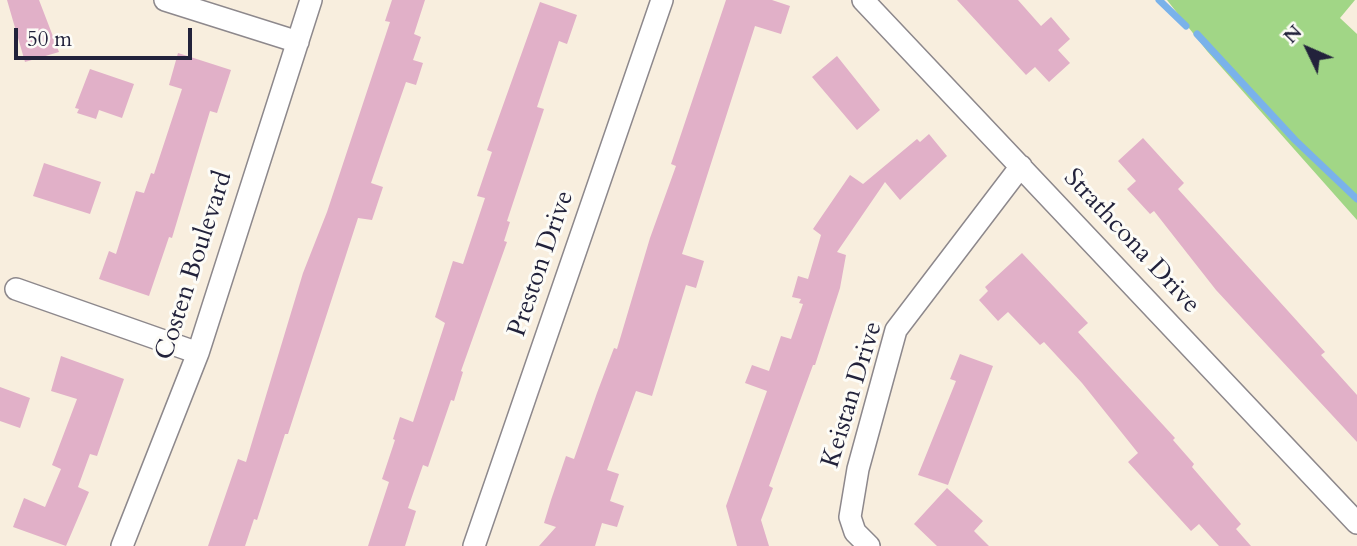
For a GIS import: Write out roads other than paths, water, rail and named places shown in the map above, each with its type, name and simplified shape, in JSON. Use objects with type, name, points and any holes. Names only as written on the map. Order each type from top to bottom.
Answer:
[{"type":"street","points":[[165,0],[298,42]]},
{"type":"street","name":"Costen Boulevard","points":[[122,546],[198,353],[312,0]]},
{"type":"street","name":"Preston Drive","points":[[474,546],[662,0]]},
{"type":"street","name":"Strathcona Drive","points":[[863,0],[1357,523]]},
{"type":"street","name":"Keistan Drive","points":[[869,546],[855,532],[850,517],[858,469],[896,330],[1021,166]]},
{"type":"street","points":[[16,289],[198,353]]},
{"type":"waterway","points":[[1159,0],[1186,26]]},
{"type":"waterway","points":[[1197,34],[1295,140],[1357,199]]}]
